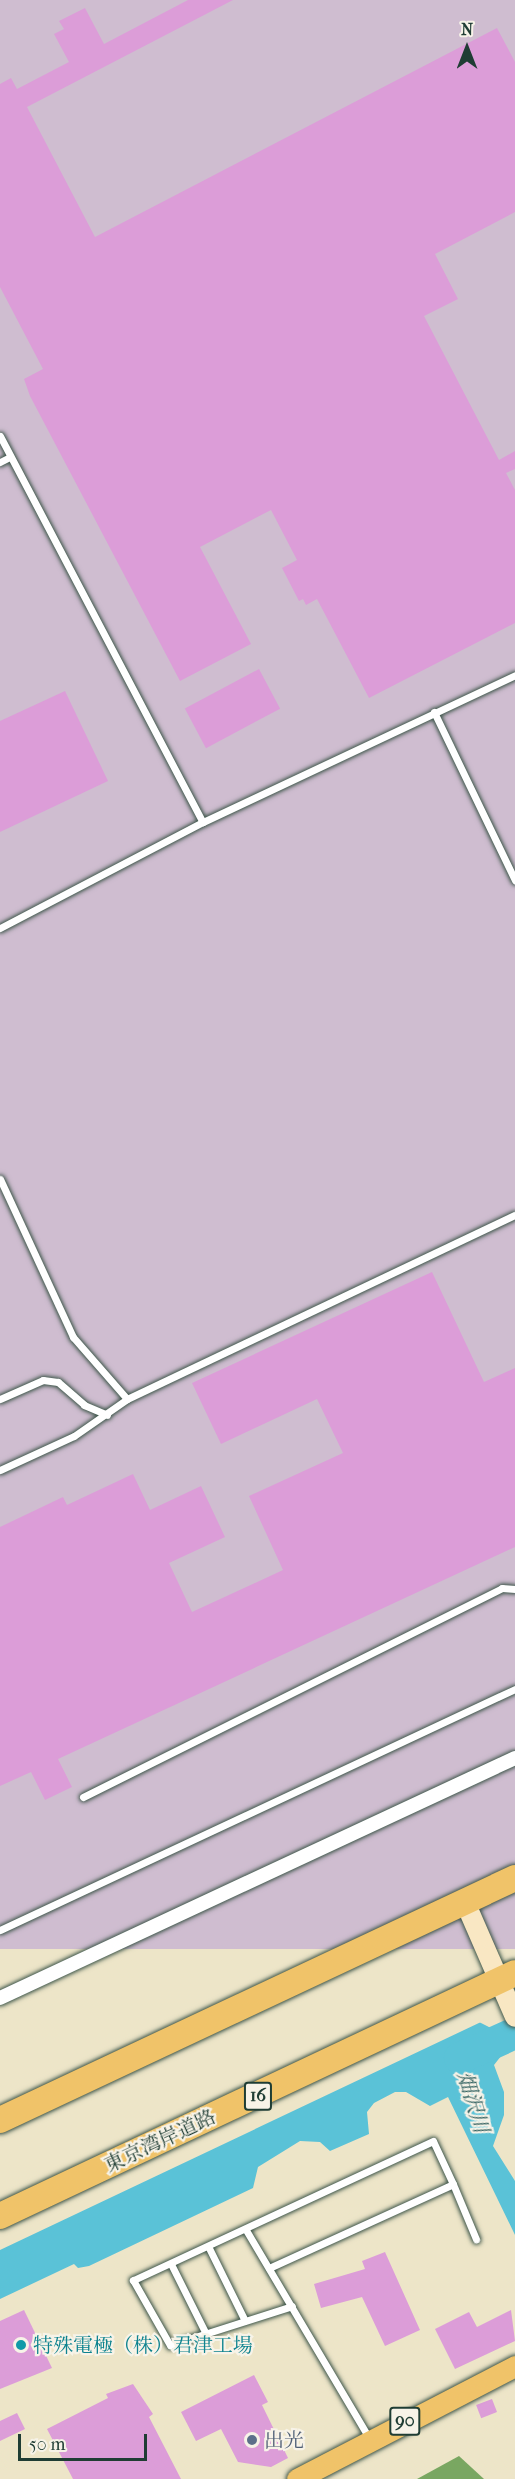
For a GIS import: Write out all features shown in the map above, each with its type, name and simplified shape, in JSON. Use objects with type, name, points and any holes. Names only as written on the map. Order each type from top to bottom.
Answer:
[{"type":"highway","points":[[0,2120],[515,1878]]},
{"type":"highway","name":"東京湾岸道路","points":[[0,2216],[507,1984]]},
{"type":"main road","name":"90","points":[[297,2479],[369,2438],[515,2366]]},
{"type":"street","points":[[0,1998],[515,1758]]},
{"type":"street","points":[[465,1902],[507,1984],[515,2017]]},
{"type":"lane","points":[[0,436],[203,822]]},
{"type":"lane","points":[[0,462],[10,457]]},
{"type":"lane","points":[[0,928],[203,822],[515,675]]},
{"type":"lane","points":[[435,712],[515,880]]},
{"type":"lane","points":[[0,1179],[73,1337],[127,1399]]},
{"type":"lane","points":[[0,1470],[74,1436],[127,1399],[515,1215]]},
{"type":"lane","points":[[0,1399],[44,1380],[58,1382],[84,1405],[107,1415]]},
{"type":"lane","points":[[83,1797],[502,1588],[515,1589]]},
{"type":"lane","points":[[0,1929],[515,1689]]},
{"type":"lane","points":[[292,2306],[170,2345],[134,2280],[209,2248],[433,2141],[476,2239]]},
{"type":"lane","points":[[269,2268],[453,2184]]},
{"type":"lane","points":[[246,2230],[369,2438]]},
{"type":"lane","points":[[209,2248],[245,2321]]},
{"type":"lane","points":[[171,2264],[206,2334]]},
{"type":"shaded area","points":[[0,0],[515,0],[515,1949],[0,1949]]},
{"type":"green space","points":[[459,2456],[484,2479],[417,2479]]},
{"type":"water","points":[[481,2022],[495,2030],[505,2051],[494,2065],[504,2092],[504,2115],[493,2146],[515,2181],[515,2235],[448,2097],[430,2106],[406,2092],[395,2092],[374,2103],[367,2112],[369,2134],[330,2151],[320,2142],[300,2141],[258,2167],[253,2188],[89,2266],[78,2268],[74,2264],[0,2299],[0,2250]]},
{"type":"pier","points":[[482,2019],[498,2029],[507,2053],[495,2030],[477,2021]]},
{"type":"building","points":[[188,0],[233,0],[27,107],[95,237],[497,28],[515,62],[515,212],[435,254],[458,299],[424,316],[499,460],[515,451],[515,469],[506,473],[515,490],[515,623],[369,698],[317,599],[306,605],[303,599],[299,601],[282,568],[297,560],[271,510],[200,547],[251,644],[180,681],[30,396],[24,379],[43,369],[0,287],[0,84],[11,78],[17,89],[69,62],[54,34],[64,29],[59,21],[85,8],[104,44]]},
{"type":"building","points":[[259,669],[280,709],[206,748],[185,708]]},
{"type":"building","points":[[65,691],[108,781],[0,832],[0,721]]},
{"type":"building","points":[[432,1272],[484,1382],[515,1368],[515,1547],[58,1759],[72,1787],[45,1800],[31,1772],[0,1786],[0,1527],[63,1497],[67,1505],[133,1474],[150,1510],[201,1486],[225,1537],[169,1563],[192,1612],[283,1570],[249,1496],[343,1453],[317,1399],[221,1444],[192,1383]]},
{"type":"building","points":[[385,2252],[420,2330],[385,2346],[362,2297],[321,2308],[314,2284],[365,2269],[362,2261]]},
{"type":"building","name":"特殊電極（株）君津工場","points":[[24,2310],[52,2368],[0,2389],[0,2321]]},
{"type":"building","points":[[511,2310],[515,2341],[455,2369],[435,2329],[469,2312],[477,2327]]},
{"type":"building","points":[[254,2375],[268,2402],[262,2405],[288,2458],[271,2467],[238,2462],[221,2429],[196,2441],[181,2412]]},
{"type":"building","points":[[133,2384],[153,2414],[149,2417],[181,2479],[73,2479],[47,2429],[108,2398],[106,2394]]},
{"type":"building","points":[[492,2399],[497,2412],[481,2418],[476,2405]]},
{"type":"building","points":[[17,2413],[25,2429],[0,2441],[0,2421]]},
{"type":"waterway","name":"畑沢川","points":[[460,2058],[515,2033]]},
{"type":"place","name":"特殊電極（株）君津工場","points":[[21,2345]]},
{"type":"place","name":"出光","points":[[252,2440]]}]
